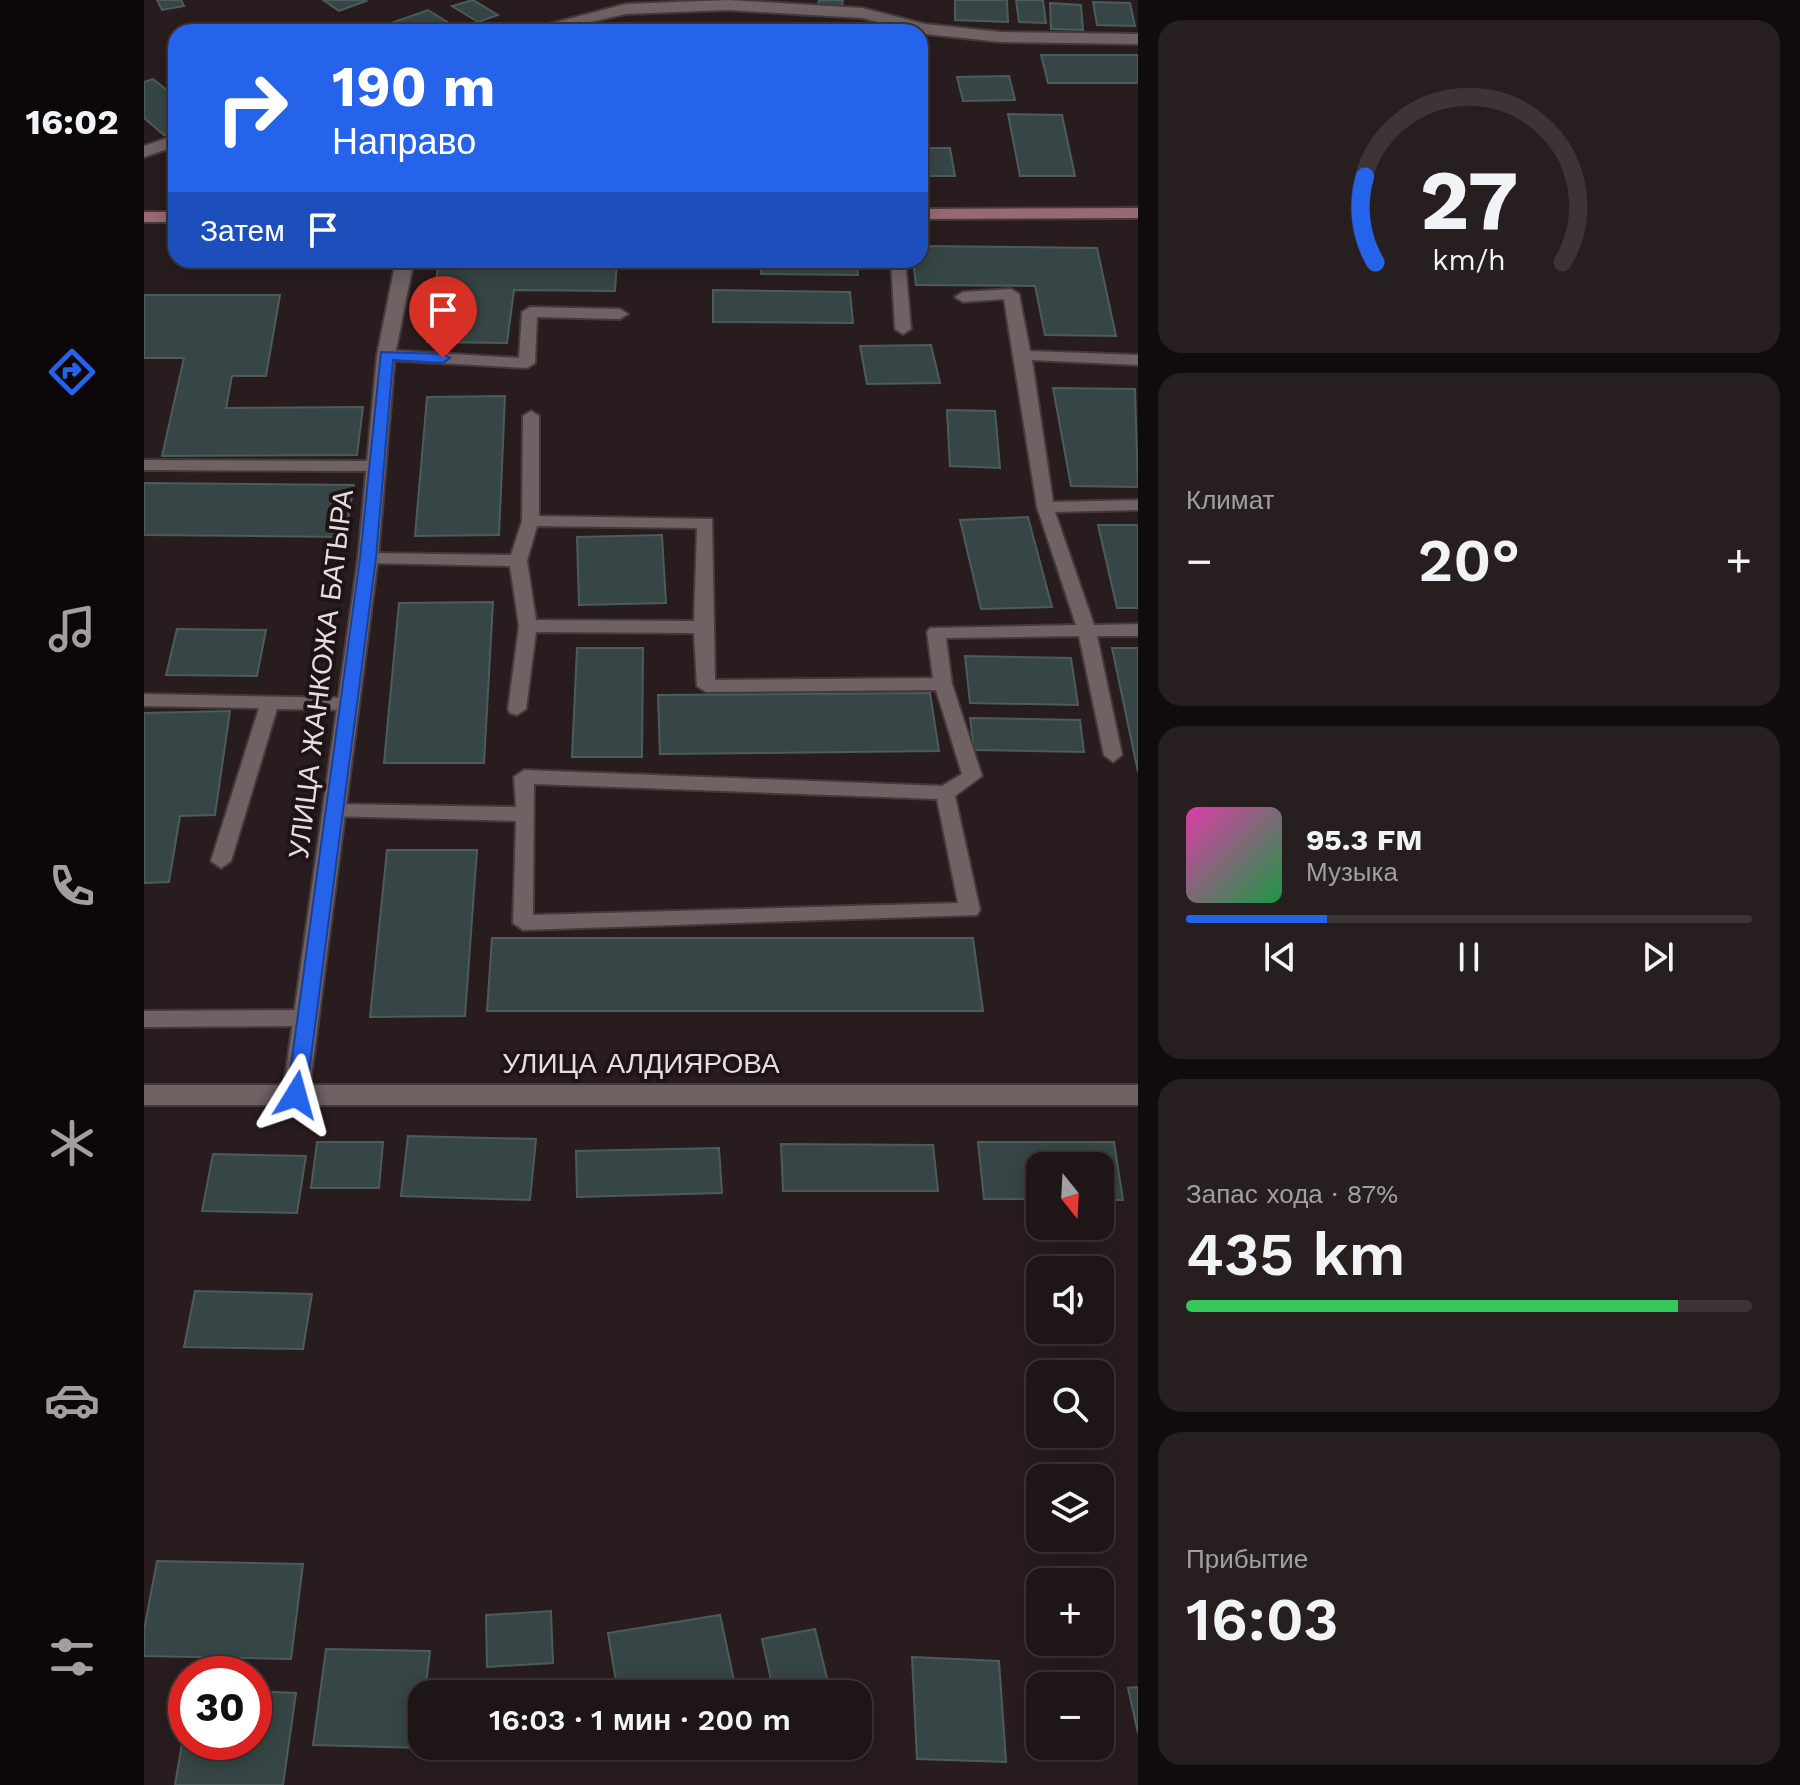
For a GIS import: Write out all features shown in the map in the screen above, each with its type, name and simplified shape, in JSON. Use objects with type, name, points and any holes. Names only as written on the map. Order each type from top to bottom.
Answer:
[{"type":"main road","points":[[928,214],[1138,213]]},
{"type":"main road","points":[[144,217],[168,217]]},
{"type":"street","points":[[561,24],[626,9],[729,2],[862,13],[905,24]]},
{"type":"street","points":[[928,29],[1001,37],[1138,39]]},
{"type":"street","points":[[144,152],[168,143]]},
{"type":"street","name":"УЛИЦА ЖАНКОЖА БАТЫРА","points":[[296,1095],[368,558],[386,355],[403,268]]},
{"type":"street","name":"УЛИЦА АЛДИЯРОВА","points":[[144,1095],[1138,1095]]},
{"type":"lane","points":[[899,268],[903,329]]},
{"type":"lane","points":[[963,297],[1011,294],[1045,507],[1087,630],[1113,755]]},
{"type":"lane","points":[[386,355],[527,363],[530,312],[620,314]]},
{"type":"lane","points":[[1023,355],[1138,360]]},
{"type":"lane","points":[[517,709],[528,626],[518,561],[530,521],[531,416]]},
{"type":"lane","points":[[144,465],[376,466]]},
{"type":"lane","points":[[1045,507],[1138,505]]},
{"type":"lane","points":[[530,521],[706,523],[703,627],[706,686],[943,684]]},
{"type":"lane","points":[[368,558],[518,561]]},
{"type":"lane","points":[[528,626],[703,627]]},
{"type":"lane","points":[[945,793],[970,910],[523,923],[524,777],[945,793],[972,776],[943,684],[936,632],[1138,630]]},
{"type":"lane","points":[[144,700],[348,704]]},
{"type":"lane","points":[[221,861],[270,703]]},
{"type":"lane","points":[[335,811],[526,814]]},
{"type":"lane","points":[[144,1019],[307,1018]]},
{"type":"building","points":[[157,0],[181,0],[184,6],[162,10]]},
{"type":"building","points":[[323,0],[364,0],[366,1],[339,11]]},
{"type":"building","points":[[473,0],[498,15],[478,22],[452,6]]},
{"type":"building","points":[[819,0],[843,0],[841,10],[817,8]]},
{"type":"building","points":[[955,0],[1007,0],[1008,22],[955,20]]},
{"type":"building","points":[[1016,0],[1043,0],[1046,23],[1019,22]]},
{"type":"building","points":[[1093,2],[1130,3],[1135,26],[1097,25]]},
{"type":"building","points":[[1050,3],[1081,5],[1083,30],[1051,29]]},
{"type":"building","points":[[428,10],[451,24],[397,24],[394,22]]},
{"type":"building","points":[[1041,55],[1138,55],[1138,83],[1048,83]]},
{"type":"building","points":[[1009,76],[1015,100],[963,101],[957,77]]},
{"type":"building","points":[[153,79],[168,91],[168,134],[164,135],[144,118],[144,82]]},
{"type":"building","points":[[1008,114],[1062,115],[1075,176],[1020,176]]},
{"type":"building","points":[[928,148],[950,148],[955,176],[928,176]]},
{"type":"building","points":[[928,246],[1097,248],[1116,336],[1045,335],[1035,286],[916,285],[914,268],[928,268]]},
{"type":"building","points":[[438,268],[616,268],[615,291],[514,290],[507,343],[427,342]]},
{"type":"building","points":[[761,268],[858,268],[858,275],[761,274]]},
{"type":"building","points":[[713,290],[850,292],[853,323],[713,322]]},
{"type":"building","points":[[144,295],[280,295],[266,376],[232,376],[226,408],[363,407],[357,455],[162,456],[184,358],[144,358]]},
{"type":"building","points":[[931,345],[940,383],[867,384],[860,346]]},
{"type":"building","points":[[1053,388],[1135,389],[1138,487],[1071,486]]},
{"type":"building","points":[[505,396],[499,535],[415,536],[427,397]]},
{"type":"building","points":[[947,410],[995,411],[1000,468],[950,466]]},
{"type":"building","points":[[144,483],[354,485],[345,537],[144,535]]},
{"type":"building","points":[[1028,517],[1052,607],[981,609],[960,520]]},
{"type":"building","points":[[1098,525],[1138,525],[1138,608],[1117,608]]},
{"type":"building","points":[[662,535],[666,603],[579,605],[577,537]]},
{"type":"building","points":[[493,602],[484,763],[384,763],[399,603]]},
{"type":"building","points":[[177,629],[266,630],[257,676],[166,675]]},
{"type":"building","points":[[577,648],[643,648],[642,757],[572,757]]},
{"type":"building","points":[[1112,648],[1138,648],[1138,772]]},
{"type":"building","points":[[965,656],[1071,658],[1078,705],[970,703]]},
{"type":"building","points":[[930,693],[939,751],[660,754],[658,695]]},
{"type":"building","points":[[230,711],[215,815],[180,816],[169,882],[144,883],[144,713]]},
{"type":"building","points":[[970,718],[1080,720],[1084,752],[974,750]]},
{"type":"building","points":[[387,850],[477,850],[465,1016],[370,1017]]},
{"type":"building","points":[[492,938],[973,938],[983,1011],[487,1011]]},
{"type":"building","points":[[408,1136],[536,1139],[530,1200],[401,1196]]},
{"type":"building","points":[[317,1142],[383,1142],[379,1188],[311,1188]]},
{"type":"building","points":[[978,1142],[1114,1142],[1123,1200],[1114,1200],[1114,1152],[1026,1152],[1026,1199],[984,1199]]},
{"type":"building","points":[[781,1144],[933,1145],[938,1191],[783,1191]]},
{"type":"building","points":[[719,1148],[722,1193],[577,1197],[576,1151]]},
{"type":"building","points":[[213,1154],[306,1156],[297,1213],[202,1211]]},
{"type":"building","points":[[195,1291],[312,1294],[303,1349],[184,1347]]},
{"type":"building","points":[[157,1561],[303,1564],[291,1659],[272,1659],[272,1656],[144,1656],[144,1630]]},
{"type":"building","points":[[551,1611],[553,1663],[487,1667],[486,1615]]},
{"type":"building","points":[[720,1615],[734,1680],[616,1680],[608,1633]]},
{"type":"building","points":[[815,1629],[828,1680],[771,1680],[762,1639]]},
{"type":"building","points":[[326,1649],[430,1651],[427,1680],[408,1680],[408,1748],[313,1745]]},
{"type":"building","points":[[912,1657],[999,1661],[1006,1762],[917,1759]]},
{"type":"building","points":[[1138,1687],[1138,1733],[1128,1688]]},
{"type":"building","points":[[272,1692],[296,1693],[283,1785],[175,1785],[179,1760],[272,1760]]},
{"type":"route","points":[[296,1095],[368,558],[386,355],[443,358]]}]
